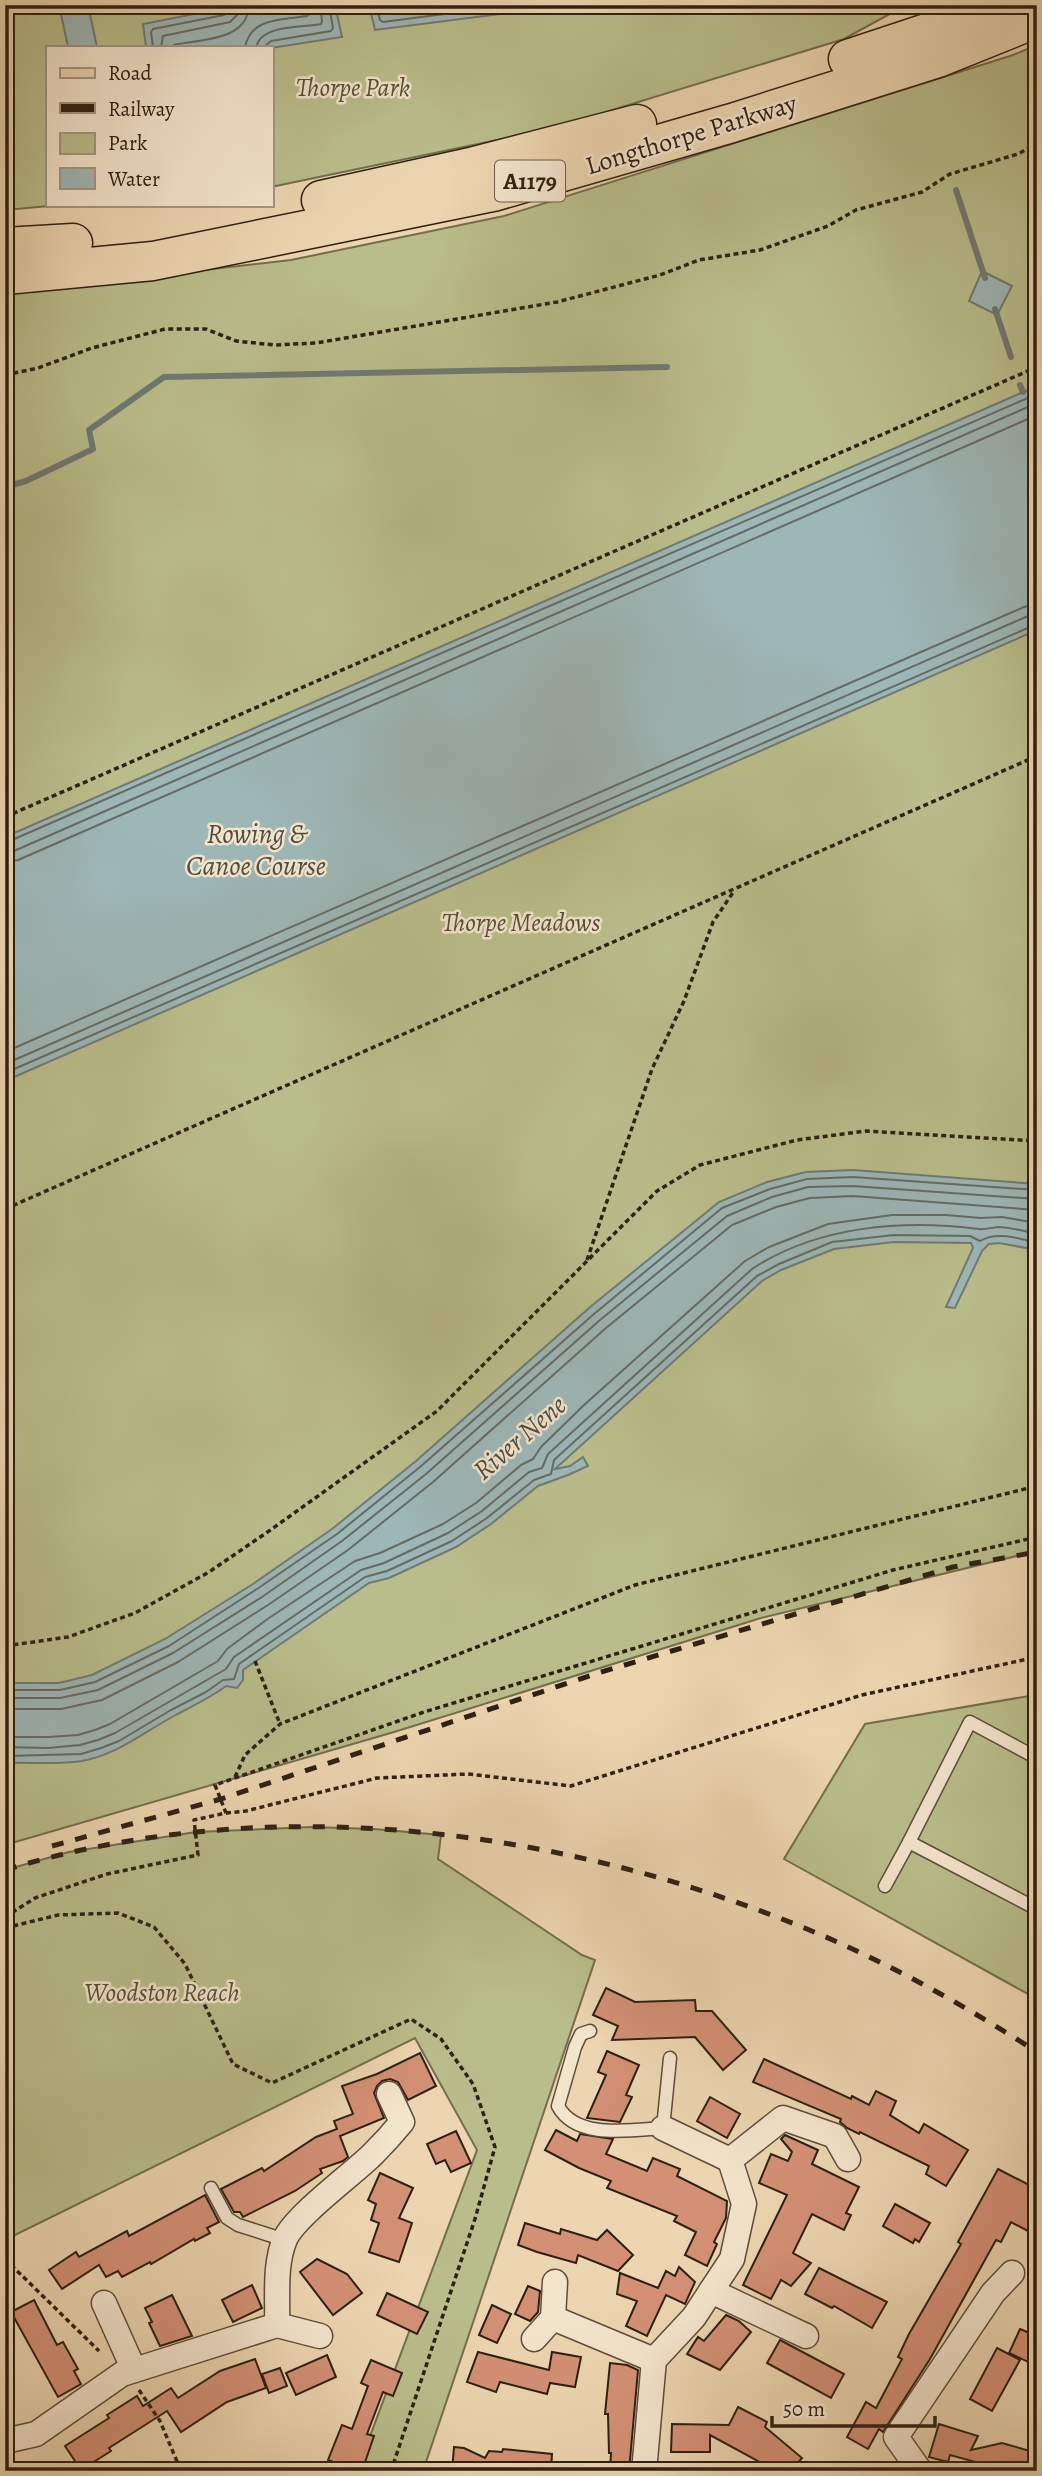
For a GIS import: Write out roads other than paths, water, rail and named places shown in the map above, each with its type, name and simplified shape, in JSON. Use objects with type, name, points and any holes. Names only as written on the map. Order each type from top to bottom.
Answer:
[{"type":"main road","name":"Longthorpe Parkway","points":[[5,247],[148,239],[475,166],[712,104],[963,21],[998,5]]},
{"type":"main road","name":"Longthorpe Parkway","points":[[5,275],[153,261],[494,192],[732,123],[938,58],[1037,18]]},
{"type":"street","points":[[277,2325],[278,2266],[285,2240],[290,2231],[373,2154],[402,2122],[389,2094]]},
{"type":"street","points":[[730,2160],[783,2118],[835,2136],[848,2159]]},
{"type":"street","points":[[644,2471],[654,2360],[694,2318],[732,2259],[744,2204],[730,2160],[663,2128]]},
{"type":"street","points":[[920,2471],[896,2437],[993,2293],[1012,2273]]},
{"type":"street","points":[[534,2339],[553,2318],[555,2282]]},
{"type":"street","points":[[711,2291],[806,2336]]},
{"type":"street","points":[[104,2303],[128,2372]]},
{"type":"street","points":[[553,2318],[654,2360]]},
{"type":"street","points":[[5,2441],[36,2434],[128,2372],[277,2325],[320,2336]]},
{"type":"lane","points":[[885,1886],[970,1722],[1037,1758]]},
{"type":"lane","points":[[909,1842],[1037,1909]]},
{"type":"lane","points":[[590,2031],[581,2034],[575,2047],[558,2106],[562,2115],[577,2123],[604,2132],[663,2128],[670,2058]]},
{"type":"lane","points":[[211,2188],[227,2218],[238,2225],[285,2240]]},
{"type":"water","points":[[59,5],[88,5],[97,46],[68,46]]},
{"type":"water","points":[[240,5],[335,5],[342,37],[273,48],[146,46],[143,24]]},
{"type":"water","points":[[369,5],[530,5],[532,10],[375,30]]},
{"type":"water","points":[[982,271],[1012,286],[997,315],[969,301]]},
{"type":"water","name":"Rowing & Canoe Course","points":[[1037,386],[1037,630],[5,1081],[5,837]]},
{"type":"water","name":"River Nene","points":[[853,1170],[1037,1184],[1037,1250],[999,1243],[989,1244],[982,1251],[955,1308],[946,1307],[973,1248],[971,1243],[894,1242],[834,1249],[781,1270],[762,1281],[555,1469],[570,1466],[583,1457],[588,1466],[538,1486],[491,1524],[456,1547],[389,1578],[369,1583],[243,1670],[243,1680],[237,1688],[226,1686],[119,1748],[95,1758],[53,1763],[5,1763],[5,1683],[59,1683],[92,1675],[165,1639],[253,1584],[332,1529],[416,1461],[589,1308],[719,1202],[767,1182],[806,1172]]},
{"type":"waterway","points":[[956,190],[985,278]]},
{"type":"waterway","points":[[995,309],[1011,357]]},
{"type":"waterway","points":[[5,487],[26,481],[93,449],[89,430],[164,377],[667,367]]},
{"type":"waterway","points":[[1020,385],[1023,392]]},
{"type":"railway","points":[[52,1846],[221,1799],[598,1673],[953,1567],[1037,1552]]},
{"type":"railway","points":[[5,1870],[104,1845],[205,1831],[308,1827],[410,1831],[513,1844],[613,1866],[712,1894],[807,1929],[925,1985],[1037,2052]]},
{"type":"park label","name":"Thorpe Park","points":[[353,87]]},
{"type":"park label","name":"Thorpe Meadows","points":[[521,922]]},
{"type":"park label","name":"Woodston Reach","points":[[162,1992]]}]
